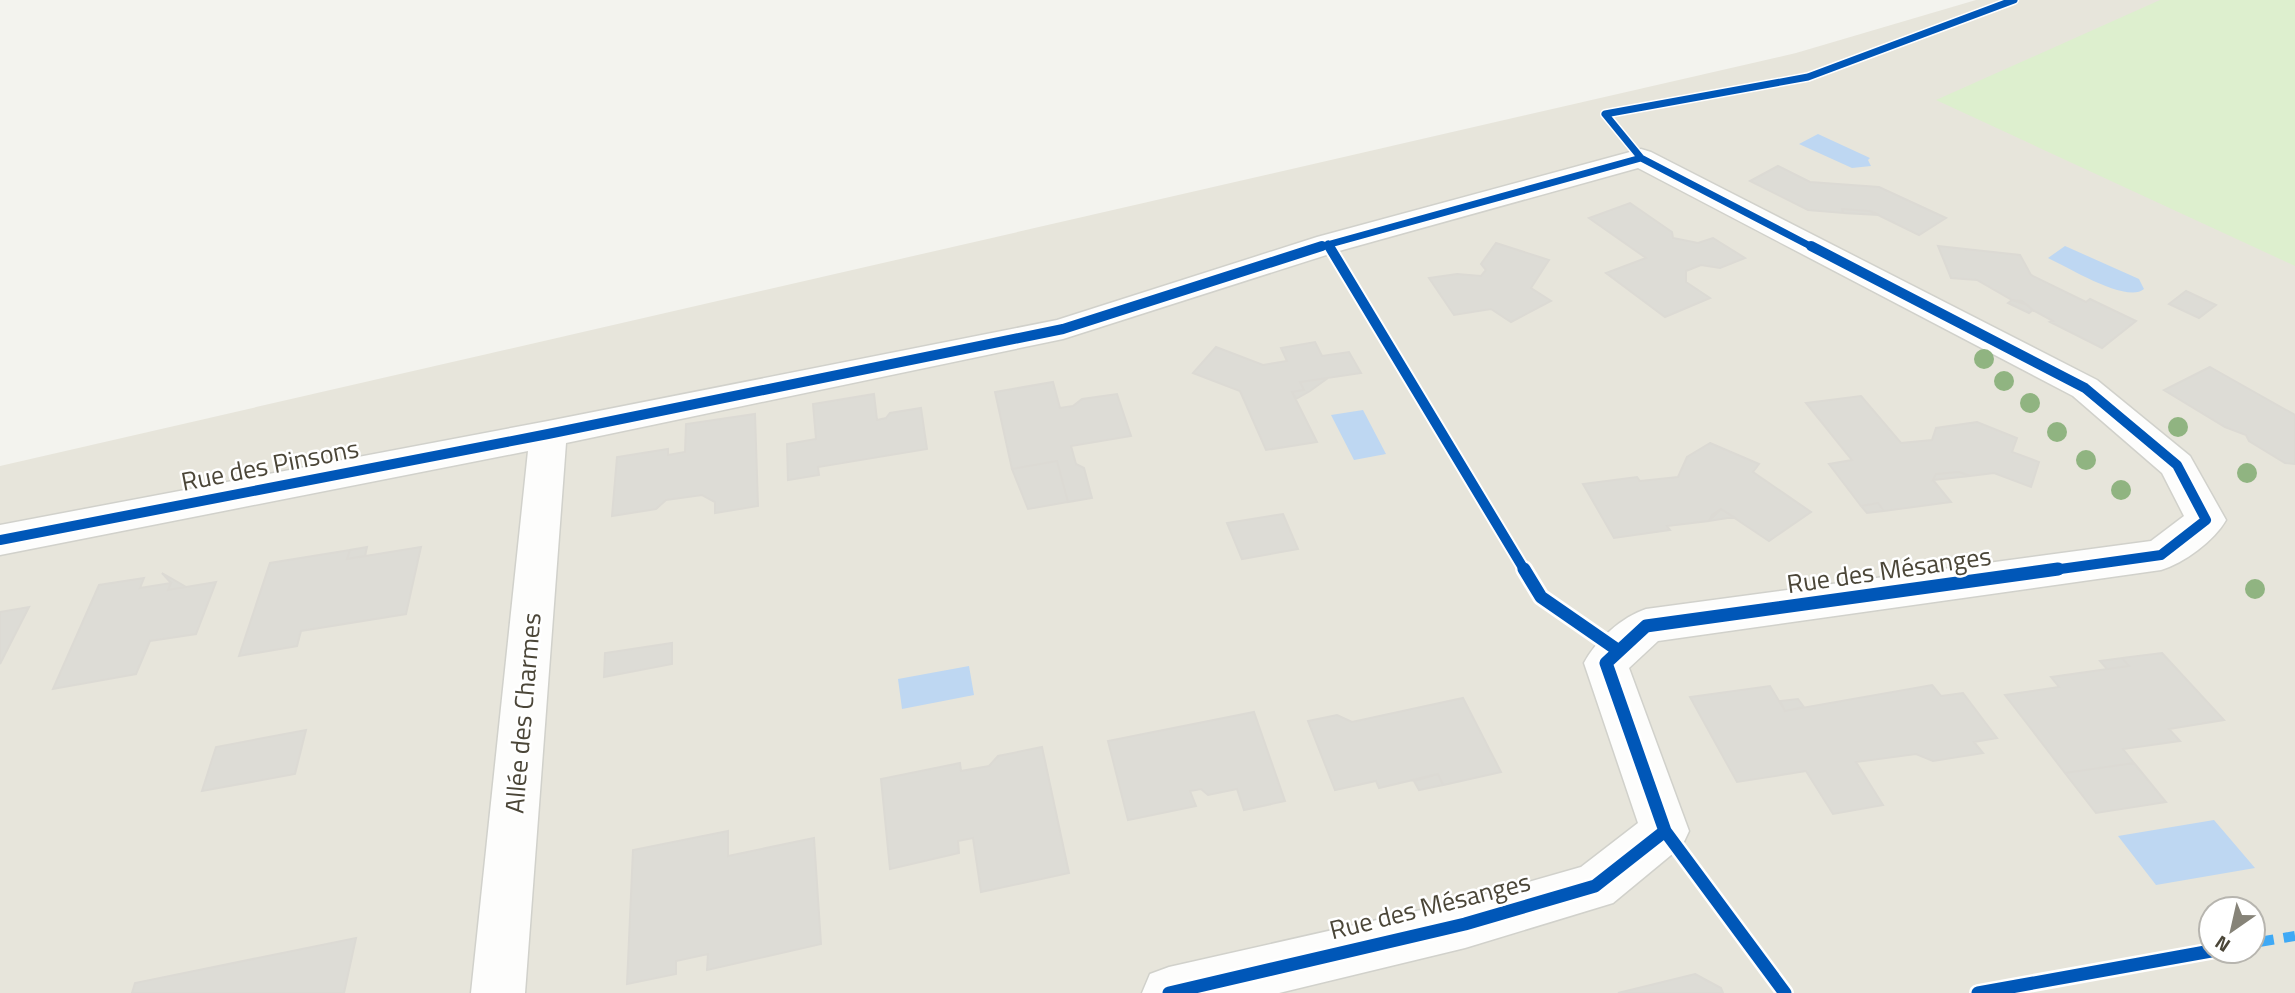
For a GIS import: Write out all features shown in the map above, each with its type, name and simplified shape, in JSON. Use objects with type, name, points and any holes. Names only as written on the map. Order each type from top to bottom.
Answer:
[{"type":"street","name":"Rue des Pinsons","points":[[0,540],[548,434],[1063,329],[1328,244],[1641,158]]},
{"type":"street","name":"Rue des Mésanges","points":[[1168,993],[1465,924],[1595,886],[1665,831],[1606,663],[1646,626],[2161,555],[2206,520],[2177,465],[2085,388],[1641,158]]},
{"type":"street","name":"Allée des Charmes","points":[[498,993],[548,434]]},
{"type":"shaded area","points":[[1976,0],[2295,0],[2295,993],[0,993],[0,466],[1796,53]]},
{"type":"green space","points":[[2160,0],[2295,0],[2295,266],[1936,100]]},
{"type":"water","points":[[1818,134],[1870,158],[1868,160],[1871,166],[1852,168],[1799,144]]},
{"type":"water","points":[[2065,246],[2139,279],[2144,289],[2125,292],[2111,288],[2048,258]]},
{"type":"water","points":[[1363,410],[1386,454],[1354,460],[1331,415]]},
{"type":"water","points":[[969,666],[974,695],[902,709],[898,679]]},
{"type":"water","points":[[2214,820],[2255,868],[2156,885],[2118,836]]},
{"type":"building","points":[[1778,166],[1810,182],[1879,187],[1946,218],[1919,235],[1870,211],[1842,209],[1843,213],[1808,210],[1750,181]]},
{"type":"building","points":[[1630,203],[1672,232],[1673,238],[1698,243],[1713,238],[1745,258],[1720,268],[1701,265],[1686,271],[1686,282],[1710,298],[1665,317],[1606,273],[1646,258],[1589,218]]},
{"type":"building","points":[[1842,209],[1870,211],[1879,215],[1843,213]]},
{"type":"building","points":[[1496,243],[1549,260],[1531,288],[1551,301],[1511,322],[1491,309],[1454,315],[1429,278],[1457,274],[1481,276],[1486,270],[1481,264]]},
{"type":"building","points":[[1938,246],[2020,255],[2031,275],[2086,302],[2090,299],[2136,321],[2102,348],[2050,322],[2053,321],[2028,305],[2012,300],[1977,280],[1951,278]]},
{"type":"building","points":[[2186,291],[2216,305],[2199,318],[2169,304]]},
{"type":"building","points":[[2012,300],[2022,301],[2033,310],[2029,313],[2008,303]]},
{"type":"building","points":[[1315,342],[1322,356],[1349,352],[1361,373],[1300,382],[1304,390],[1292,392],[1317,442],[1266,450],[1240,391],[1193,373],[1216,347],[1263,365],[1287,361],[1281,348]]},
{"type":"building","points":[[2210,367],[2295,415],[2295,464],[2285,463],[2249,441],[2246,435],[2225,427],[2164,390]]},
{"type":"building","points":[[1328,378],[1296,399],[1292,392],[1304,390],[1300,382]]},
{"type":"building","points":[[1053,382],[1060,408],[1073,406],[1082,399],[1117,394],[1131,436],[1071,446],[1076,464],[1084,468],[1092,498],[1068,502],[1057,461],[1012,469],[995,392]]},
{"type":"building","points":[[874,394],[877,420],[886,418],[890,413],[921,408],[927,449],[818,467],[819,475],[788,480],[787,444],[816,439],[813,404]]},
{"type":"building","points":[[1861,396],[1901,443],[1932,440],[1936,428],[1977,422],[2017,438],[2012,452],[2039,462],[2031,487],[1994,473],[1970,476],[1959,472],[1936,474],[1933,480],[1951,502],[1884,511],[1878,503],[1861,506],[1829,464],[1852,460],[1806,403]]},
{"type":"building","points":[[755,414],[758,506],[715,513],[715,502],[702,495],[666,500],[656,509],[612,516],[617,457],[668,449],[668,455],[685,452],[686,424]]},
{"type":"building","points":[[1710,443],[1759,464],[1753,472],[1811,512],[1769,541],[1721,509],[1709,521],[1667,526],[1670,530],[1614,538],[1583,484],[1637,477],[1640,481],[1678,477],[1687,457]]},
{"type":"building","points":[[1057,461],[1068,502],[1028,509],[1012,469]]},
{"type":"building","points":[[1959,472],[1970,476],[1933,480],[1936,474]]},
{"type":"building","points":[[1878,503],[1884,511],[1867,513],[1861,506]]},
{"type":"building","points":[[1721,509],[1734,517],[1709,521],[1712,515]]},
{"type":"building","points":[[1283,514],[1298,549],[1242,559],[1227,523]]},
{"type":"building","points":[[367,547],[365,556],[347,559],[350,550]]},
{"type":"building","points":[[421,547],[406,614],[301,631],[297,646],[239,656],[270,563],[350,550],[347,559]]},
{"type":"building","points":[[162,573],[186,587],[168,590],[171,583]]},
{"type":"building","points":[[144,578],[140,588],[171,583],[168,590],[216,582],[196,634],[150,641],[136,674],[53,689],[99,585]]},
{"type":"building","points":[[29,607],[0,664],[0,612]]},
{"type":"building","points":[[672,643],[672,664],[604,677],[605,653]]},
{"type":"building","points":[[2162,653],[2224,720],[2169,729],[2180,741],[2123,749],[2134,763],[2065,773],[2005,695],[2059,687],[2051,677],[2129,666],[2122,658]]},
{"type":"building","points":[[2122,658],[2129,666],[2107,669],[2100,661]]},
{"type":"building","points":[[1932,685],[1941,696],[1963,693],[1997,738],[1974,742],[1983,753],[1933,761],[1916,754],[1856,762],[1883,805],[1833,814],[1806,771],[1737,782],[1690,697],[1770,686],[1785,711]]},
{"type":"building","points":[[1463,698],[1501,772],[1443,785],[1438,774],[1379,788],[1376,781],[1335,790],[1308,721],[1337,715],[1352,722]]},
{"type":"building","points":[[1798,699],[1804,707],[1785,711],[1780,701]]},
{"type":"building","points":[[1254,712],[1285,801],[1244,810],[1237,789],[1208,795],[1201,789],[1190,791],[1196,806],[1128,820],[1108,741]]},
{"type":"building","points":[[306,730],[295,774],[202,791],[216,747]]},
{"type":"building","points":[[1042,747],[1069,873],[981,892],[973,838],[958,841],[959,853],[890,869],[881,779],[960,763],[961,771],[989,766],[998,756]]},
{"type":"building","points":[[2134,763],[2166,802],[2096,813],[2065,773]]},
{"type":"building","points":[[1438,774],[1443,785],[1419,790],[1414,781]]},
{"type":"building","points":[[728,831],[728,856],[814,838],[821,944],[707,970],[708,954],[676,961],[676,974],[627,984],[633,850]]},
{"type":"building","points":[[356,938],[344,993],[132,993],[135,983]]},
{"type":"building","points":[[1695,974],[1721,988],[1723,993],[1618,993]]},
{"type":"marked path","points":[[2267,941],[2295,936]]},
{"type":"cycle path","points":[[1169,993],[1465,924],[1595,886],[1665,831],[1606,663],[1646,626],[2161,555],[2206,520],[2177,465],[2085,388],[1641,158],[1605,114],[1808,77],[2014,0]]},
{"type":"cycle path","points":[[0,540],[548,434],[1063,329],[1328,244],[1641,158]]},
{"type":"cycle path","points":[[1328,244],[1541,597],[1619,651]]},
{"type":"cycle path","points":[[1665,831],[1785,993]]},
{"type":"cycle path","points":[[1978,993],[2197,954]]}]
